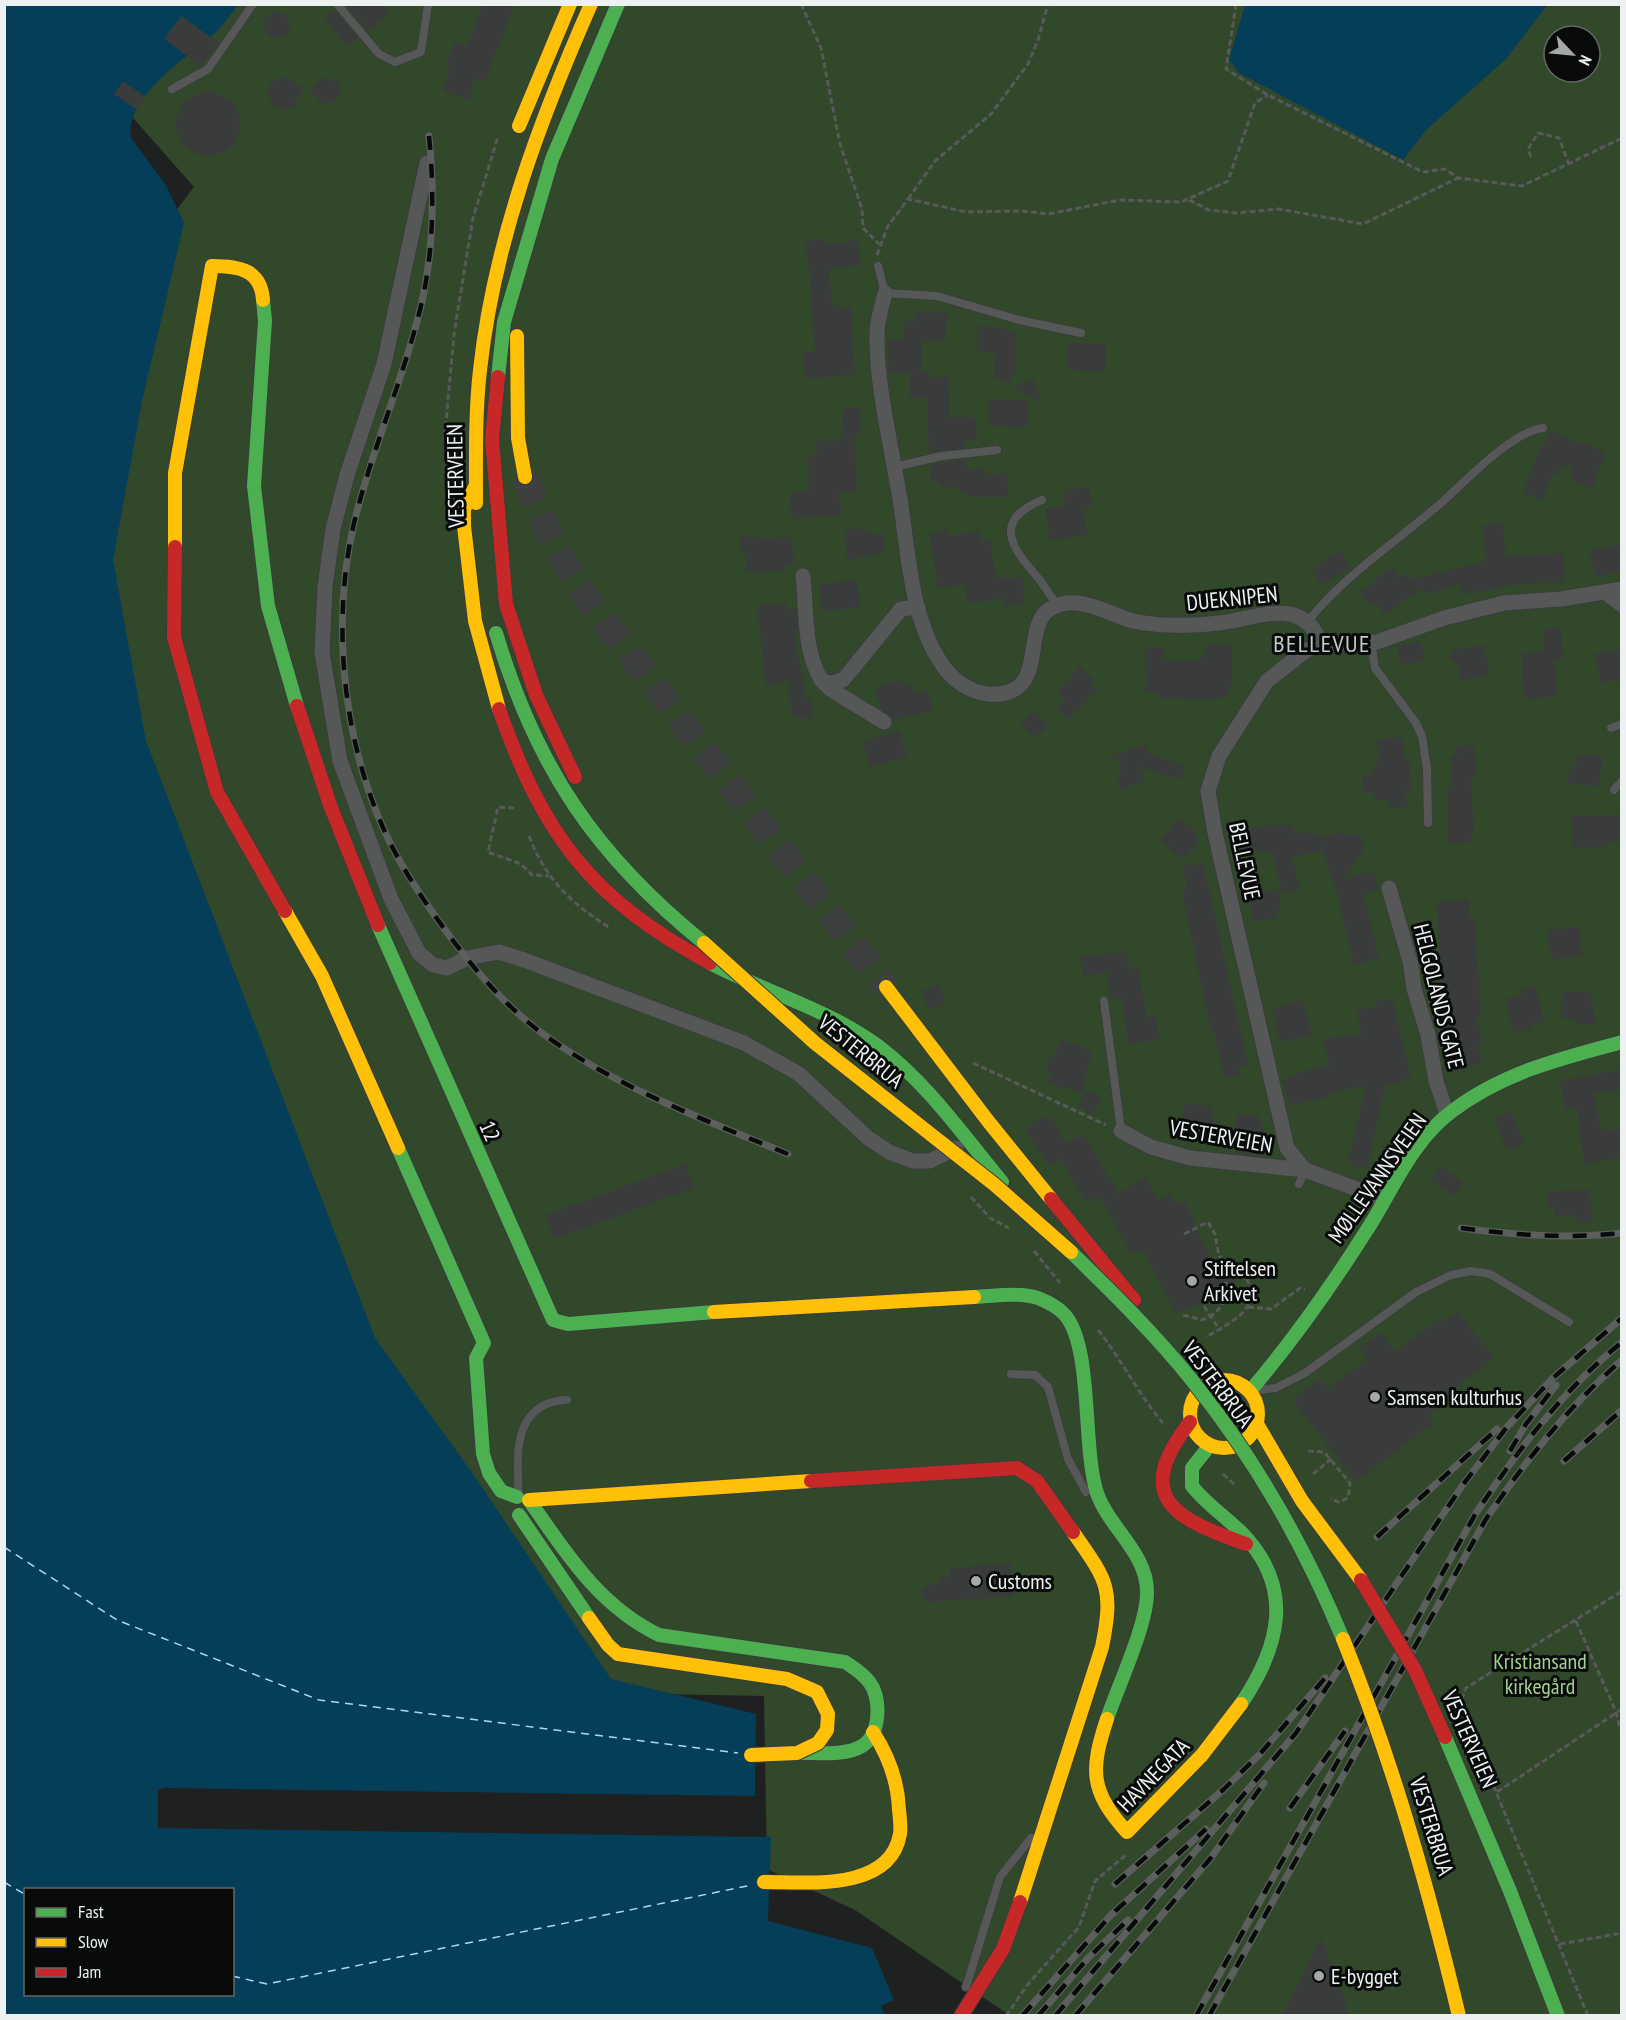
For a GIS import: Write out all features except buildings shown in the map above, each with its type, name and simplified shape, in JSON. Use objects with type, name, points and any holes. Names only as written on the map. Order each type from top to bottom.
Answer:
[{"type":"main road","points":[[516,136],[532,90],[570,4]]},
{"type":"main road","name":"VESTERVEIEN","points":[[485,584],[475,487],[477,382],[483,328],[512,208],[547,102],[591,4]]},
{"type":"main road","name":"VESTERVEIEN","points":[[618,4],[552,159],[504,322],[492,439],[506,604],[536,695],[564,758],[587,798],[626,856],[668,909]]},
{"type":"main road","points":[[512,162],[512,208]]},
{"type":"main road","name":"12","points":[[484,1344],[322,976],[217,792],[174,637],[175,473],[212,266],[234,266],[248,271],[262,286],[265,321],[254,486],[268,606],[282,662],[330,805],[394,966],[553,1320],[568,1324],[719,1311],[1014,1295],[1038,1298],[1061,1310],[1076,1334],[1081,1354],[1091,1457],[1103,1507]]},
{"type":"main road","points":[[520,269],[516,391],[518,438],[525,477]]},
{"type":"main road","points":[[475,487],[463,511],[474,623],[505,732],[540,810],[559,841],[605,894],[658,936],[734,975],[840,1022],[876,1045],[912,1074],[966,1140],[1193,1399]]},
{"type":"main road","points":[[494,623],[516,696],[533,739],[555,780],[616,864],[668,909]]},
{"type":"main road","name":"VESTERBRUA","points":[[668,909],[814,1042],[1028,1212],[1096,1275],[1156,1340],[1217,1413],[1293,1535],[1355,1663],[1419,1849],[1459,2016]]},
{"type":"main road","points":[[886,987],[988,1121],[1192,1370],[1209,1382],[1231,1380],[1250,1391],[1256,1401],[1257,1424],[1246,1440],[1238,1445],[1220,1448],[1210,1445],[1194,1432],[1190,1422],[1193,1399],[1209,1382]]},
{"type":"main road","name":"MØLLEVANNSVEIEN","points":[[1250,1391],[1268,1370],[1366,1232],[1384,1199],[1447,1114],[1517,1073],[1622,1042]]},
{"type":"main road","points":[[484,1344],[491,1357]]},
{"type":"main road","points":[[484,1344],[476,1358],[483,1455],[489,1473],[501,1491],[523,1498],[1017,1468],[1037,1481],[1104,1577],[1109,1611],[1102,1647],[1016,1916],[1003,1949],[959,2016]]},
{"type":"main road","points":[[492,1378],[499,1455],[523,1498],[599,1596],[638,1627],[659,1635],[845,1662],[862,1672],[873,1687],[877,1710],[873,1732],[861,1746],[846,1750],[751,1755],[803,1752],[822,1741],[828,1728],[829,1718],[822,1698],[807,1686],[787,1678],[618,1654],[608,1645],[519,1517],[523,1498]]},
{"type":"main road","points":[[1190,1422],[1172,1444],[1164,1462],[1162,1480],[1167,1497],[1178,1513],[1192,1522],[1252,1546]]},
{"type":"main road","name":"VESTERVEIEN","points":[[1257,1424],[1302,1502],[1360,1581],[1415,1670],[1510,1891],[1558,2016]]},
{"type":"main road","points":[[1210,1445],[1194,1460],[1190,1473],[1192,1485],[1198,1495],[1226,1518],[1252,1546]]},
{"type":"main road","name":"VESTERVEIEN","points":[[1238,1445],[1302,1502]]},
{"type":"main road","name":"HAVNEGATA","points":[[1103,1507],[1135,1556],[1147,1586],[1144,1612],[1094,1773],[1104,1803],[1127,1832],[1178,1783],[1210,1746],[1237,1709],[1266,1658],[1276,1622],[1276,1591],[1267,1566],[1252,1546]]},
{"type":"main road","points":[[764,1882],[817,1882],[860,1877],[873,1873],[891,1856],[900,1840],[902,1817],[890,1760],[873,1732]]},
{"type":"street","points":[[427,163],[384,364],[347,475],[333,529],[325,586],[322,652],[340,761],[391,899],[419,953],[433,965],[447,969],[467,958],[499,952],[744,1043],[799,1074],[868,1137],[902,1158],[921,1161],[938,1159],[966,1140],[988,1121]]},
{"type":"street","points":[[885,293],[877,333],[894,467],[918,607],[933,649],[943,667],[963,685],[988,694],[1004,692],[1022,684],[1029,670],[1042,618],[1050,609],[1059,606]]},
{"type":"street","points":[[802,576],[810,651],[816,671],[830,689],[884,722]]},
{"type":"street","name":"BELLEVUE","points":[[1302,1177],[1287,1148],[1215,833],[1208,791],[1212,774],[1227,740],[1267,681],[1305,651],[1322,644],[1371,642],[1400,635],[1444,618],[1504,603],[1614,591],[1622,605]]},
{"type":"street","name":"DUEKNIPEN","points":[[1059,606],[1080,604],[1134,621],[1180,626],[1222,623],[1268,613],[1286,613],[1308,621],[1317,631],[1322,644]]},
{"type":"street","points":[[822,681],[831,683],[843,680],[901,609],[918,607]]},
{"type":"street","name":"HELGOLANDS GATE","points":[[1389,888],[1411,965],[1414,989],[1428,1035],[1436,1081],[1447,1114]]},
{"type":"street","name":"VESTERVEIEN","points":[[1121,1131],[1151,1147],[1190,1158],[1302,1177]]},
{"type":"street","points":[[1302,1177],[1384,1199]]},
{"type":"lane","points":[[172,89],[208,69],[253,4]]},
{"type":"lane","points":[[337,4],[379,54],[395,62],[421,52],[428,4]]},
{"type":"lane","points":[[878,266],[885,293],[938,296],[1081,333]]},
{"type":"lane","points":[[1308,621],[1354,573],[1440,504],[1473,473],[1526,432],[1543,428]]},
{"type":"lane","points":[[894,467],[942,456],[997,450]]},
{"type":"lane","points":[[1042,500],[1020,510],[1011,525],[1010,537],[1022,560],[1059,606]]},
{"type":"lane","points":[[1371,642],[1375,668],[1416,723],[1422,736],[1427,769],[1428,823]]},
{"type":"lane","points":[[1611,728],[1622,724]]},
{"type":"lane","points":[[1614,790],[1622,781]]},
{"type":"lane","points":[[1104,1001],[1121,1131]]},
{"type":"lane","points":[[1250,1391],[1276,1388],[1305,1374],[1416,1292],[1451,1275],[1471,1271],[1490,1274],[1569,1322]]},
{"type":"lane","points":[[1011,1374],[1035,1375],[1048,1387],[1068,1459],[1085,1491],[1103,1507]]},
{"type":"lane","points":[[523,1498],[518,1460],[529,1418],[537,1408],[550,1401],[567,1401]]},
{"type":"lane","points":[[959,2016],[1000,1877],[1048,1816]]},
{"type":"path","points":[[801,4],[820,48],[840,144],[862,209],[863,228],[879,244]]},
{"type":"path","points":[[878,266],[879,244],[888,225],[935,161],[991,114],[1028,64],[1038,40],[1048,4]]},
{"type":"path","points":[[1236,4],[1226,69],[1268,95],[1347,132],[1423,172],[1445,169],[1458,178],[1522,186],[1622,138]]},
{"type":"path","points":[[908,199],[966,212],[1021,211],[1048,214],[1120,200],[1174,202],[1189,200],[1228,181],[1255,103],[1268,95]]},
{"type":"path","points":[[447,498],[446,433],[454,333],[473,218],[500,133]]},
{"type":"path","points":[[1531,157],[1528,149],[1538,133],[1559,138],[1569,165]]},
{"type":"path","points":[[1189,200],[1209,210],[1237,213],[1279,209],[1363,224],[1458,178]]},
{"type":"path","points":[[515,798],[519,808]]},
{"type":"path","points":[[507,808],[498,807],[488,852],[522,864],[532,874],[549,876]]},
{"type":"path","points":[[526,826],[540,863],[549,876],[575,904],[614,930]]},
{"type":"path","points":[[951,1070],[961,1063],[972,1063],[1121,1131]]},
{"type":"path","points":[[1184,1234],[1208,1222],[1215,1234],[1219,1256],[1236,1267],[1249,1284],[1251,1300],[1248,1307],[1206,1337]]},
{"type":"path","points":[[1183,1315],[1196,1321],[1211,1316],[1223,1305],[1227,1288],[1225,1278],[1236,1267]]},
{"type":"path","points":[[1248,1307],[1272,1309],[1298,1289]]},
{"type":"path","points":[[1204,1306],[1219,1329]]},
{"type":"path","points":[[1144,1400],[1164,1424]]},
{"type":"path","points":[[1308,1451],[1324,1452],[1350,1483],[1351,1493],[1348,1498],[1339,1502],[1330,1499],[1324,1491]]},
{"type":"path","points":[[1312,1475],[1332,1459]]},
{"type":"path","points":[[1306,1468],[1318,1483]]},
{"type":"path","points":[[1588,2016],[1460,1704],[1466,1688],[1622,1592]]},
{"type":"path","points":[[1576,1621],[1616,1712],[1622,1736]]},
{"type":"path","points":[[1497,1792],[1622,1708]]},
{"type":"path","points":[[1550,1944],[1622,1933]]},
{"type":"green space","name":"Kristiansand kirkegård","points":[[187,5],[1621,5],[1621,2015],[1009,2015],[855,1910],[767,1869],[764,1696],[605,1693],[359,1319],[135,761],[104,568],[169,220],[194,187],[119,102]]},
{"type":"water","points":[[1245,4],[1547,5],[1506,59],[1426,130],[1403,160],[1239,73],[1229,60]]},
{"type":"water","points":[[5,5],[238,5],[215,33],[175,65],[148,92],[132,122],[131,138],[166,185],[184,223],[142,401],[113,560],[146,741],[375,1338],[473,1474],[611,1679],[756,1714],[755,1796],[164,1788],[158,1790],[158,1828],[771,1837],[768,1921],[872,1948],[894,2000],[881,2006],[885,2016],[5,2016]]},
{"type":"ferry route","points":[[4,1547],[117,1620],[319,1700],[738,1753]]},
{"type":"ferry route","points":[[4,1882],[24,1894]]},
{"type":"ferry route","points":[[234,1976],[267,1984],[752,1885]]},
{"type":"tunnel","points":[[525,477],[551,537],[584,594],[886,987]]},
{"type":"railway","points":[[429,136],[432,214],[430,253],[424,292],[409,349],[363,490],[347,562],[343,606],[343,652],[347,697],[355,742],[367,785],[402,865],[420,893],[472,965],[519,1015],[574,1055],[633,1088],[694,1116],[788,1154]]},
{"type":"railway","points":[[1461,1228],[1541,1235],[1581,1236],[1622,1233]]},
{"type":"railway","points":[[1055,2016],[1296,1733],[1462,1486],[1507,1427],[1553,1378],[1622,1318]]},
{"type":"railway","points":[[1196,2016],[1476,1513],[1508,1466],[1543,1422],[1580,1380],[1622,1342]]},
{"type":"railway","points":[[1209,2016],[1486,1519],[1566,1415],[1622,1360]]},
{"type":"railway","points":[[1510,1451],[1526,1424],[1556,1385]]},
{"type":"railway","points":[[1564,1461],[1622,1410]]},
{"type":"railway","points":[[1377,1537],[1497,1429]]},
{"type":"railway","points":[[1115,1884],[1224,1789],[1260,1754],[1325,1678]]},
{"type":"railway","points":[[1290,1808],[1345,1731]]},
{"type":"railway","points":[[1075,2016],[1210,1859],[1264,1783]]},
{"type":"railway","points":[[1022,2016],[1111,1915],[1206,1829]]},
{"type":"railway","points":[[1038,2016],[1089,1957],[1128,1920]]},
{"type":"traffic: fast","points":[[498,377],[504,322],[552,159],[618,4]]},
{"type":"traffic: fast","points":[[263,300],[265,321],[254,486],[268,606],[297,706]]},
{"type":"traffic: fast","points":[[496,633],[530,726],[574,805],[601,842],[631,876],[665,910],[704,943]]},
{"type":"traffic: fast","points":[[378,925],[553,1320],[568,1324],[714,1312]]},
{"type":"traffic: fast","points":[[710,963],[817,1011],[859,1033],[878,1046],[913,1076],[1002,1182]]},
{"type":"traffic: fast","points":[[1250,1391],[1296,1334],[1365,1233],[1413,1153],[1437,1124],[1470,1098],[1511,1077],[1555,1061],[1622,1042]]},
{"type":"traffic: fast","points":[[398,1148],[484,1343],[476,1358],[483,1454],[489,1473],[501,1491],[517,1497]]},
{"type":"traffic: fast","points":[[1071,1252],[1163,1346],[1236,1439],[1295,1537],[1343,1639]]},
{"type":"traffic: fast","points":[[974,1297],[1014,1295],[1038,1298],[1062,1312],[1074,1330],[1080,1350],[1092,1473],[1097,1493],[1110,1518],[1135,1553],[1146,1579],[1146,1606],[1142,1622],[1107,1719]]},
{"type":"traffic: fast","points":[[1210,1445],[1192,1468],[1192,1486],[1203,1499],[1242,1533],[1259,1554],[1270,1575],[1275,1596],[1276,1617],[1272,1639],[1265,1661],[1241,1704]]},
{"type":"traffic: fast","points":[[529,1500],[556,1539],[601,1594],[638,1623],[659,1635],[845,1662],[859,1671],[870,1683],[876,1698],[876,1725],[868,1741],[846,1752],[793,1753]]},
{"type":"traffic: fast","points":[[519,1515],[589,1618]]},
{"type":"traffic: fast","points":[[1445,1737],[1510,1891],[1558,2016]]},
{"type":"traffic: slow","points":[[519,126],[570,4]]},
{"type":"traffic: slow","points":[[476,503],[478,387],[496,275],[521,183],[554,93],[591,4]]},
{"type":"traffic: slow","points":[[175,547],[175,473],[212,266],[246,271],[258,282],[263,300]]},
{"type":"traffic: slow","points":[[517,336],[518,438],[525,477]]},
{"type":"traffic: slow","points":[[475,487],[464,509],[464,526],[475,621],[499,709]]},
{"type":"traffic: slow","points":[[285,911],[322,976],[398,1148]]},
{"type":"traffic: slow","points":[[704,943],[815,1043],[995,1185],[1071,1252]]},
{"type":"traffic: slow","points":[[886,987],[988,1121],[1051,1199]]},
{"type":"traffic: slow","points":[[714,1312],[974,1297]]},
{"type":"traffic: slow","points":[[1224,1380],[1237,1382],[1248,1390],[1256,1401],[1258,1414],[1256,1427],[1248,1438],[1237,1446],[1224,1448],[1211,1446],[1200,1438],[1192,1427],[1190,1414],[1192,1401],[1200,1390],[1211,1382],[1224,1380]]},
{"type":"traffic: slow","points":[[1257,1424],[1302,1501],[1361,1580]]},
{"type":"traffic: slow","points":[[529,1500],[811,1481]]},
{"type":"traffic: slow","points":[[1020,1902],[1102,1647],[1106,1627],[1105,1585],[1094,1562],[1073,1532]]},
{"type":"traffic: slow","points":[[589,1618],[608,1645],[618,1654],[787,1679],[817,1692],[828,1714],[827,1730],[818,1743],[797,1753],[751,1755]]},
{"type":"traffic: slow","points":[[1343,1639],[1394,1778],[1435,1920],[1459,2016]]},
{"type":"traffic: slow","points":[[1107,1719],[1098,1752],[1097,1779],[1106,1804],[1127,1832],[1202,1755],[1241,1704]]},
{"type":"traffic: slow","points":[[764,1882],[802,1883],[844,1880],[864,1875],[881,1866],[893,1853],[900,1834],[897,1790],[888,1760],[873,1732]]},
{"type":"traffic: jam","points":[[498,377],[492,439],[506,604],[536,695],[575,777]]},
{"type":"traffic: jam","points":[[175,547],[174,637],[217,792],[285,911]]},
{"type":"traffic: jam","points":[[297,706],[330,805],[378,925]]},
{"type":"traffic: jam","points":[[499,709],[534,793],[554,828],[576,859],[603,888],[633,914],[710,963]]},
{"type":"traffic: jam","points":[[1051,1199],[1134,1300]]},
{"type":"traffic: jam","points":[[1190,1422],[1173,1448],[1164,1470],[1163,1487],[1169,1502],[1199,1525],[1246,1544]]},
{"type":"traffic: jam","points":[[811,1481],[1017,1468],[1037,1481],[1073,1532]]},
{"type":"traffic: jam","points":[[1361,1580],[1415,1670],[1445,1737]]},
{"type":"traffic: jam","points":[[961,2016],[1003,1949],[1020,1902]]},
{"type":"place","name":"Stiftelsen Arkivet","points":[[1192,1281]]},
{"type":"place","name":"Samsen kulturhus","points":[[1375,1397]]},
{"type":"place","name":"Customs","points":[[976,1581]]},
{"type":"place","name":"E-bygget","points":[[1319,1976]]},
{"type":"district","name":"BELLEVUE","points":[[1322,644]]}]
